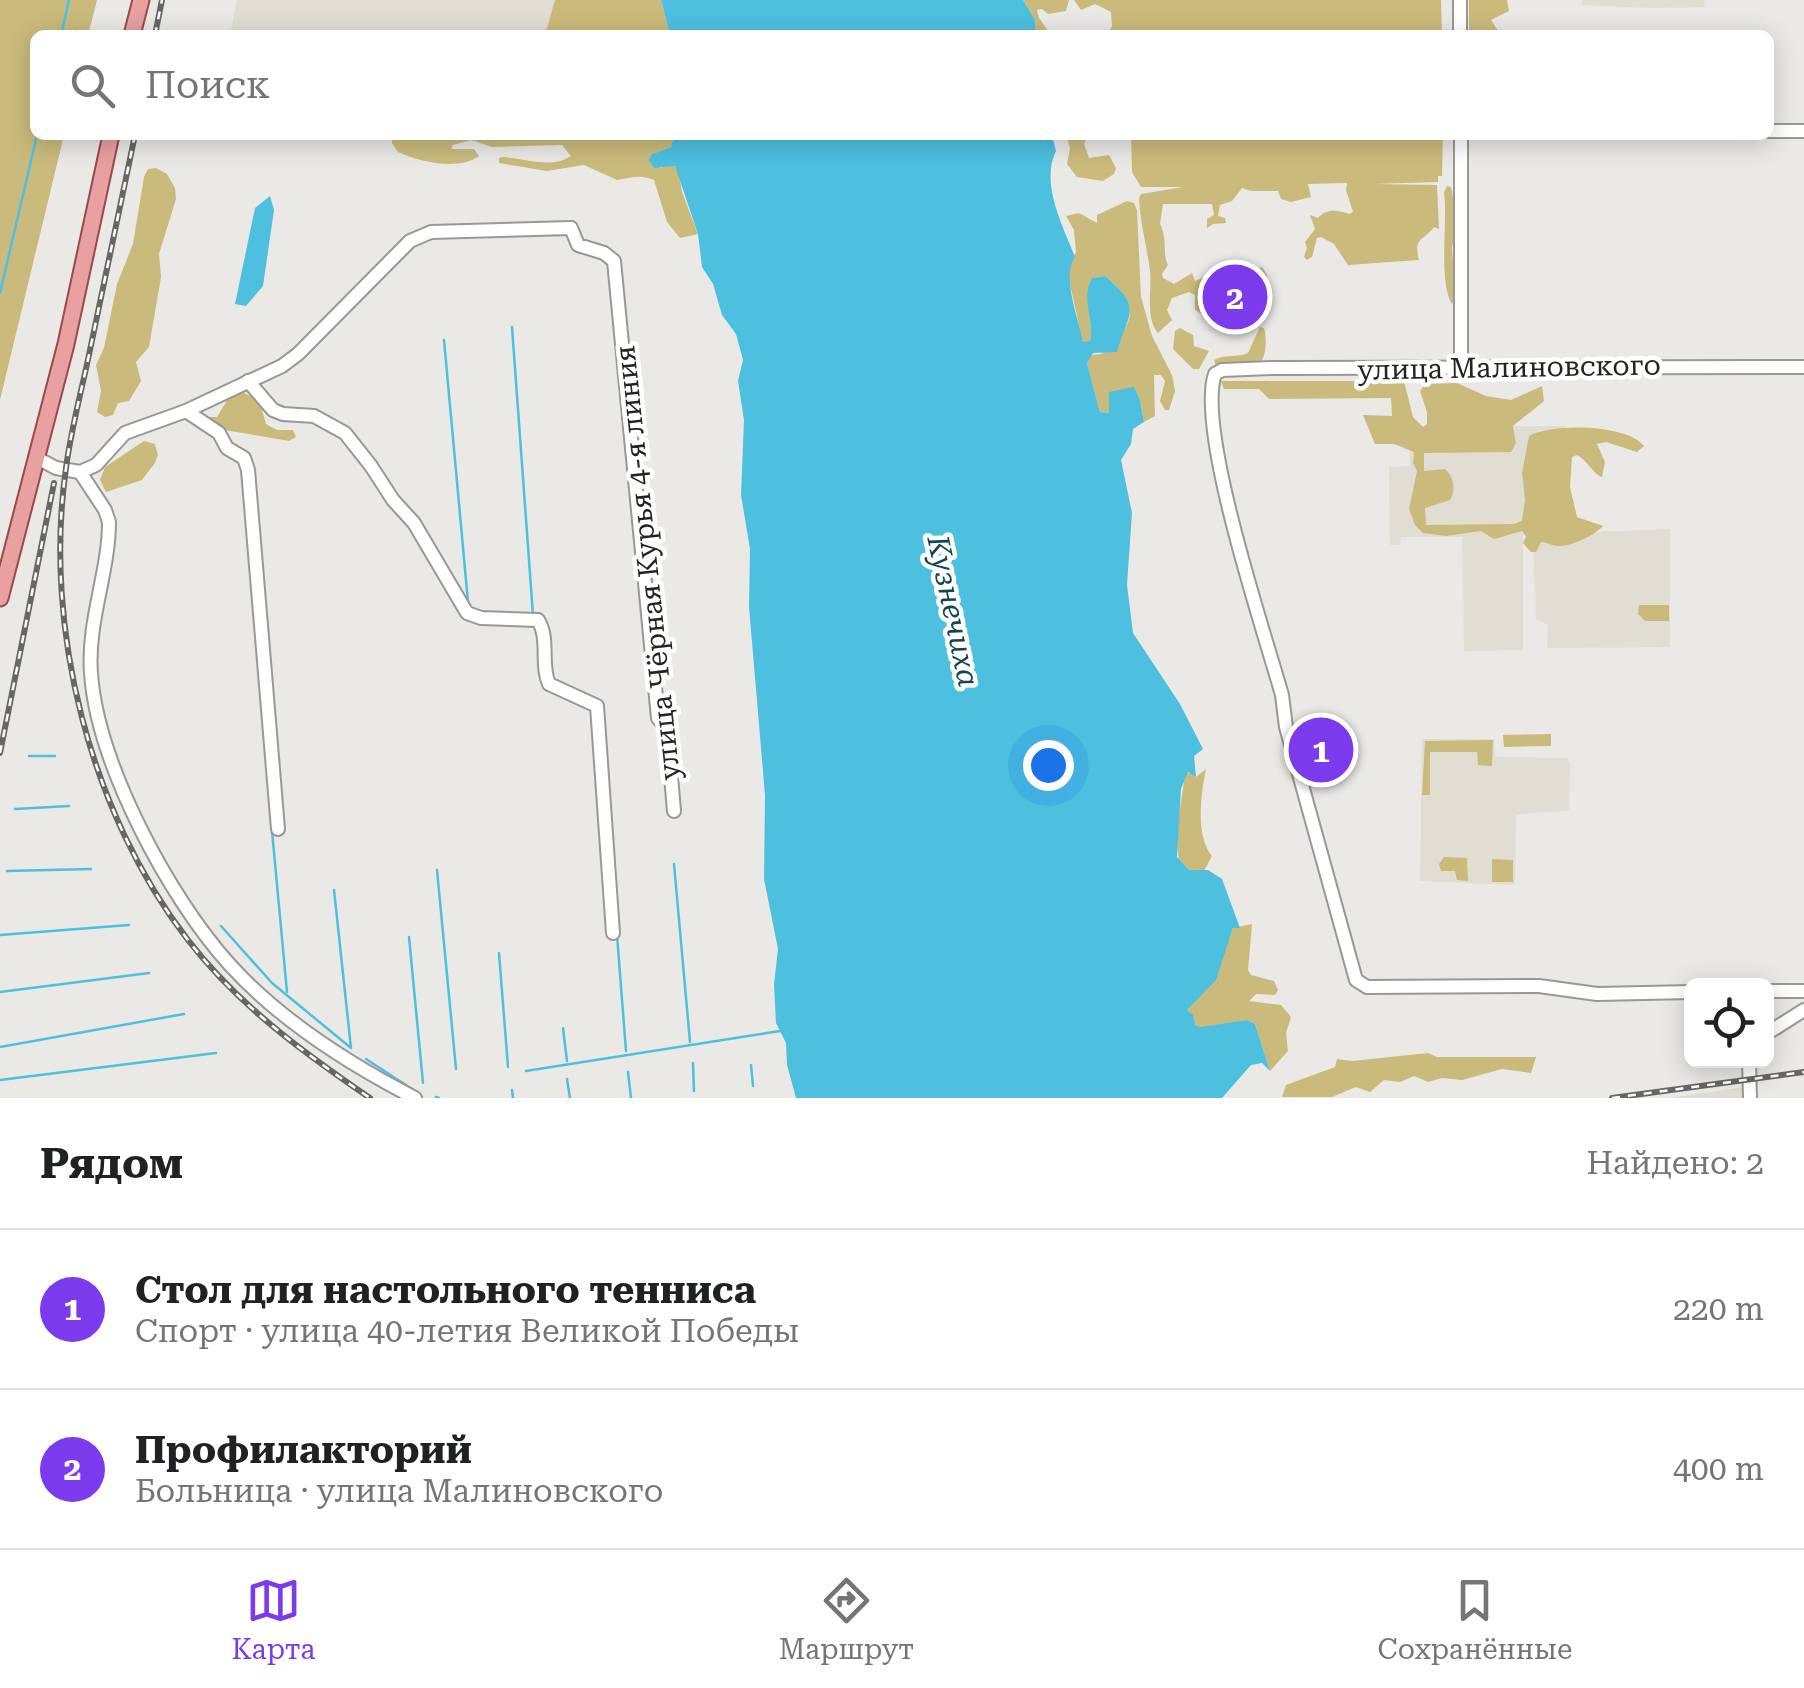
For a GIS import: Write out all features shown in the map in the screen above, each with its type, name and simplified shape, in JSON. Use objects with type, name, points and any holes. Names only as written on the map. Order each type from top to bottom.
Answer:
[{"type":"main road","points":[[133,30],[140,0]]},
{"type":"main road","points":[[0,598],[66,344],[111,140]]},
{"type":"street","points":[[1460,0],[1460,30]]},
{"type":"street","points":[[1774,130],[1804,131]]},
{"type":"street","points":[[1461,140],[1461,367]]},
{"type":"street","name":"улица Чёрная Курья 4-я линия","points":[[248,381],[298,354],[410,241],[431,232],[571,228],[578,244],[610,257],[614,262],[658,718],[667,730],[674,811]]},
{"type":"street","name":"улица Малиновского","points":[[1684,992],[1597,994],[1540,986],[1368,987],[1356,980],[1214,442],[1211,386],[1215,374],[1222,370],[1271,368],[1804,366]]},
{"type":"street","points":[[37,458],[56,468],[80,472],[96,465],[125,433],[186,411],[248,381],[274,410],[314,416],[345,433],[365,456],[392,500],[414,523],[462,608],[481,618],[538,620],[544,629],[549,684],[597,706],[613,933]]},
{"type":"street","points":[[186,411],[219,433],[227,448],[244,458],[248,470],[278,829]]},
{"type":"street","points":[[80,472],[105,510],[108,522],[91,649],[93,701],[116,772],[147,846],[229,964],[272,1004],[353,1064],[414,1098]]},
{"type":"street","points":[[1774,991],[1804,990]]},
{"type":"street","points":[[1774,1029],[1804,1010]]},
{"type":"street","points":[[1749,1068],[1750,1098]]},
{"type":"shaded area","points":[[0,0],[97,0],[89,30],[30,30],[30,140],[63,140],[0,400]]},
{"type":"shaded area","points":[[237,0],[621,0],[628,30],[231,30]]},
{"type":"shaded area","points":[[555,0],[661,0],[669,30],[546,30]]},
{"type":"shaded area","points":[[1023,0],[1069,0],[1066,11],[1048,14],[1037,10],[1047,30],[1036,30],[1035,20]]},
{"type":"shaded area","points":[[1074,0],[1441,0],[1442,30],[1110,30],[1111,12],[1095,4],[1081,10]]},
{"type":"shaded area","points":[[1469,0],[1507,0],[1509,11],[1491,20],[1498,30],[1469,30]]},
{"type":"shaded area","points":[[1582,0],[1705,0],[1705,7],[1582,5]]},
{"type":"shaded area","points":[[472,140],[451,149],[474,149],[479,156],[461,163],[439,163],[398,152],[392,143]]},
{"type":"shaded area","points":[[472,140],[673,140],[671,147],[652,154],[660,168],[678,168],[682,192],[698,234],[680,238],[667,222],[654,180],[617,180],[584,165],[547,171],[499,163],[503,157],[547,163],[564,160],[571,156],[562,145],[492,147]]},
{"type":"shaded area","points":[[1068,140],[1086,140],[1089,158],[1109,155],[1116,168],[1114,174],[1103,181],[1077,177],[1067,164]]},
{"type":"shaded area","points":[[1131,140],[1443,140],[1442,176],[1438,176],[1438,182],[1373,184],[1437,185],[1439,229],[1434,227],[1418,243],[1419,260],[1348,265],[1334,244],[1321,237],[1317,238],[1312,257],[1304,257],[1305,242],[1315,229],[1310,215],[1318,218],[1329,211],[1353,212],[1347,183],[1308,184],[1311,197],[1291,202],[1281,199],[1278,191],[1242,188],[1232,201],[1220,205],[1218,216],[1225,218],[1226,223],[1207,228],[1207,219],[1214,215],[1212,204],[1163,204],[1160,224],[1168,265],[1163,278],[1174,284],[1192,273],[1195,281],[1204,277],[1209,289],[1212,275],[1219,271],[1227,275],[1224,317],[1208,317],[1208,311],[1202,314],[1195,310],[1195,295],[1189,292],[1172,298],[1167,310],[1172,320],[1158,333],[1150,312],[1150,271],[1139,198],[1141,194],[1183,187],[1141,187],[1132,172]]},
{"type":"shaded area","points":[[156,168],[167,174],[176,199],[159,254],[161,277],[149,347],[136,362],[141,381],[129,401],[118,403],[113,415],[105,417],[97,412],[101,391],[96,365],[104,348],[117,284],[133,244],[148,169]]},
{"type":"shaded area","points":[[1447,186],[1451,187],[1458,237],[1452,246],[1452,304],[1444,266]]},
{"type":"shaded area","points":[[1127,201],[1134,203],[1137,210],[1141,297],[1175,391],[1169,410],[1165,410],[1160,401],[1165,381],[1161,375],[1154,375],[1155,416],[1144,422],[1141,404],[1123,391],[1109,401],[1109,413],[1100,412],[1087,363],[1089,355],[1101,354],[1127,325],[1130,316],[1125,297],[1105,276],[1092,278],[1092,333],[1090,341],[1083,343],[1069,280],[1076,252],[1074,230],[1066,216],[1079,213],[1097,223],[1097,215]]},
{"type":"shaded area","points":[[1262,267],[1267,275],[1268,299],[1259,308],[1254,272]]},
{"type":"shaded area","points":[[1260,327],[1264,328],[1266,342],[1259,365],[1216,366],[1214,360],[1218,358],[1248,353]]},
{"type":"shaded area","points":[[1180,328],[1193,335],[1194,346],[1209,351],[1199,369],[1193,369],[1173,349],[1175,331]]},
{"type":"shaded area","points":[[1221,381],[1404,381],[1413,417],[1423,427],[1427,424],[1427,412],[1420,391],[1425,384],[1457,383],[1486,396],[1511,400],[1542,386],[1544,401],[1513,426],[1516,443],[1511,452],[1424,453],[1424,471],[1445,469],[1453,487],[1450,500],[1425,508],[1426,525],[1522,521],[1522,473],[1529,436],[1540,432],[1571,428],[1606,430],[1622,433],[1644,446],[1637,452],[1606,442],[1597,444],[1605,462],[1602,477],[1581,457],[1572,457],[1570,487],[1577,517],[1603,526],[1589,537],[1563,546],[1541,542],[1536,552],[1531,552],[1523,543],[1526,536],[1522,531],[1494,539],[1481,531],[1446,536],[1423,533],[1415,525],[1409,509],[1417,471],[1414,452],[1394,444],[1375,444],[1363,415],[1392,416],[1391,398],[1269,399],[1259,389],[1224,389]]},
{"type":"shaded area","points":[[241,392],[259,399],[266,424],[277,430],[293,430],[296,437],[289,441],[219,429],[207,421],[206,417],[217,417],[229,397]]},
{"type":"shaded area","points":[[1409,426],[1565,426],[1565,533],[1670,529],[1670,647],[1547,648],[1548,625],[1536,619],[1533,539],[1523,535],[1523,650],[1464,651],[1462,537],[1401,537],[1400,545],[1390,545],[1389,467],[1410,466]]},
{"type":"shaded area","points":[[144,441],[155,444],[155,463],[142,480],[106,492],[100,480],[105,467]]},
{"type":"shaded area","points":[[1639,605],[1669,605],[1669,621],[1645,621],[1638,614]]},
{"type":"shaded area","points":[[1325,733],[1339,733],[1340,771],[1326,772]]},
{"type":"shaded area","points":[[1551,734],[1551,746],[1504,747],[1503,735]]},
{"type":"shaded area","points":[[1422,739],[1494,739],[1495,757],[1567,758],[1569,810],[1516,815],[1515,885],[1420,881]]},
{"type":"shaded area","points":[[1493,740],[1492,766],[1478,765],[1477,752],[1430,752],[1430,795],[1422,795],[1425,741]]},
{"type":"shaded area","points":[[1206,769],[1201,826],[1212,856],[1204,871],[1189,870],[1179,861],[1176,836],[1185,775],[1191,772],[1196,777]]},
{"type":"shaded area","points":[[1444,857],[1467,858],[1468,881],[1457,880],[1455,871],[1441,871],[1439,864]]},
{"type":"shaded area","points":[[1492,859],[1513,860],[1513,882],[1492,882]]},
{"type":"shaded area","points":[[1252,924],[1248,970],[1251,975],[1274,981],[1278,990],[1275,995],[1256,994],[1249,1001],[1281,1005],[1291,1017],[1286,1033],[1288,1051],[1270,1071],[1255,1024],[1247,1020],[1201,1028],[1186,1010],[1215,980],[1233,928]]},
{"type":"shaded area","points":[[1428,1053],[1437,1057],[1536,1057],[1531,1073],[1502,1069],[1462,1080],[1442,1078],[1428,1082],[1414,1076],[1400,1082],[1384,1080],[1370,1092],[1356,1087],[1332,1097],[1282,1097],[1286,1085],[1335,1067],[1337,1059]]},
{"type":"shaded area","points":[[1745,1087],[1746,1098],[1668,1098]]},
{"type":"water","points":[[661,0],[1023,0],[1035,20],[1036,30],[669,30]]},
{"type":"water","name":"Кузнечиха","points":[[673,140],[1053,140],[1056,151],[1052,190],[1075,257],[1070,287],[1083,342],[1090,341],[1087,294],[1092,278],[1105,276],[1129,305],[1117,352],[1093,353],[1087,363],[1100,412],[1109,413],[1109,392],[1134,387],[1140,400],[1144,422],[1133,429],[1131,444],[1121,460],[1132,513],[1127,585],[1133,633],[1180,704],[1203,749],[1194,756],[1196,777],[1188,772],[1181,789],[1177,857],[1189,870],[1208,870],[1222,879],[1240,928],[1233,928],[1216,980],[1187,1010],[1195,1025],[1201,1027],[1247,1020],[1255,1024],[1270,1071],[1262,1063],[1251,1065],[1222,1098],[796,1098],[786,1043],[776,1023],[774,984],[778,949],[764,879],[765,795],[749,607],[750,549],[741,495],[744,420],[738,381],[743,360],[736,334],[722,315],[713,284],[702,267],[698,234],[675,166],[654,168],[649,160],[652,154],[671,147]]},
{"type":"water","points":[[270,196],[274,210],[263,286],[246,306],[235,304],[255,208]]},
{"type":"waterway","points":[[62,30],[69,0]]},
{"type":"waterway","points":[[0,293],[36,140]]},
{"type":"waterway","points":[[512,327],[533,615]]},
{"type":"waterway","points":[[444,340],[468,602]]},
{"type":"waterway","points":[[29,756],[55,756]]},
{"type":"waterway","points":[[15,809],[69,806]]},
{"type":"waterway","points":[[272,831],[287,992]]},
{"type":"waterway","points":[[674,864],[690,1042]]},
{"type":"waterway","points":[[7,871],[91,869]]},
{"type":"waterway","points":[[437,870],[456,1069]]},
{"type":"waterway","points":[[221,926],[272,983],[351,1048],[334,890]]},
{"type":"waterway","points":[[0,935],[129,925]]},
{"type":"waterway","points":[[617,935],[626,1051]]},
{"type":"waterway","points":[[409,937],[423,1083]]},
{"type":"waterway","points":[[499,953],[508,1067]]},
{"type":"waterway","points":[[0,992],[149,973]]},
{"type":"waterway","points":[[0,1047],[184,1014]]},
{"type":"waterway","points":[[563,1028],[567,1061]]},
{"type":"waterway","points":[[526,1071],[780,1031]]},
{"type":"waterway","points":[[0,1080],[216,1053]]},
{"type":"waterway","points":[[366,1059],[412,1089]]},
{"type":"waterway","points":[[693,1063],[694,1091]]},
{"type":"waterway","points":[[751,1065],[753,1086]]},
{"type":"waterway","points":[[628,1072],[631,1098]]},
{"type":"waterway","points":[[567,1079],[570,1098]]},
{"type":"waterway","points":[[512,1090],[513,1098]]},
{"type":"railway","points":[[156,30],[162,0]]},
{"type":"railway","points":[[134,140],[66,468],[61,529],[62,591],[69,654],[82,716],[100,777],[124,835],[154,890],[188,940],[250,1007],[370,1098]]},
{"type":"railway","points":[[0,753],[54,483]]},
{"type":"railway","points":[[1612,1098],[1804,1072]]},
{"type":"place","name":"Профилакторий","points":[[1235,297]]},
{"type":"place","name":"Стол для настольного тенниса","points":[[1321,750]]}]
